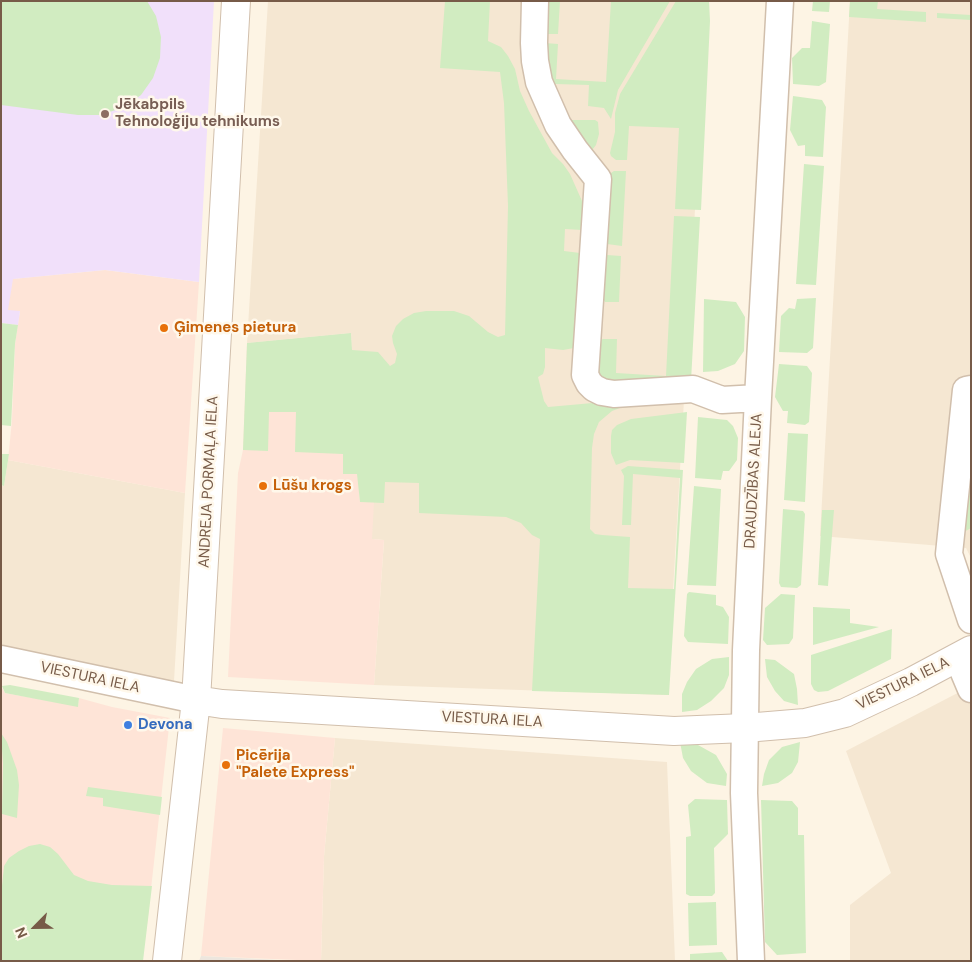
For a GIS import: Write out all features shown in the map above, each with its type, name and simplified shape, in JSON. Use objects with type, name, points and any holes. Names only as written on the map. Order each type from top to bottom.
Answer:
[{"type":"street","name":"ANDREJA PORMAĻA IELA","points":[[167,961],[196,700],[236,1]]},
{"type":"street","points":[[536,1],[534,43],[539,82],[558,125],[574,150],[598,179],[586,375],[588,382],[602,392],[614,394],[693,390],[722,400],[758,398]]},
{"type":"street","name":"DRAUDZĪBAS ALEJA","points":[[751,961],[744,793],[746,641],[780,1]]},
{"type":"street","points":[[971,389],[966,390],[949,554],[971,620]]},
{"type":"street","name":"VIESTURA IELA","points":[[1,659],[222,704],[674,731],[805,723],[845,712],[911,682],[971,650]]},
{"type":"street","points":[[971,659],[963,670],[971,689]]},
{"type":"shaded area","name":"Jēkabpils Tehnoloģiju tehnikums","points":[[1,1],[214,1],[199,282],[105,270],[13,279],[8,310],[20,311],[18,325],[1,323]]},
{"type":"shaded area","points":[[268,1],[707,1],[667,695],[374,685],[384,540],[372,539],[355,422],[351,333],[247,343]]},
{"type":"shaded area","points":[[850,1],[971,1],[971,558],[966,548],[820,536]]},
{"type":"shaded area","points":[[105,270],[199,282],[185,493],[8,460],[12,420],[15,344],[20,311],[7,311],[12,279]]},
{"type":"shaded area","points":[[351,333],[360,502],[374,502],[372,539],[384,540],[374,685],[228,677],[238,473],[243,450],[247,343]]},
{"type":"shaded area","points":[[8,460],[185,493],[174,681],[1,650],[1,485],[4,486]]},
{"type":"shaded area","points":[[1,686],[5,693],[78,706],[79,698],[112,707],[170,718],[147,925],[1,917]]},
{"type":"shaded area","points":[[971,686],[971,961],[850,961],[850,905],[891,873],[846,751]]},
{"type":"shaded area","points":[[223,728],[335,738],[324,856],[321,961],[201,956]]},
{"type":"shaded area","points":[[335,738],[667,762],[675,961],[321,961],[324,856]]},
{"type":"shaded area","points":[[201,956],[297,961],[199,961]]},
{"type":"green space","points":[[1,1],[147,1],[156,16],[161,37],[160,58],[153,78],[141,95],[124,107],[101,115],[78,115],[1,105]]},
{"type":"green space","points":[[445,1],[490,1],[488,41],[501,47],[508,56],[515,69],[520,91],[529,111],[552,153],[570,174],[586,210],[582,230],[565,229],[564,251],[580,253],[574,348],[563,350],[545,348],[545,367],[543,374],[538,377],[544,401],[548,407],[682,395],[683,400],[620,408],[612,411],[599,422],[594,434],[592,448],[590,529],[595,534],[630,537],[628,588],[674,589],[680,478],[633,474],[631,525],[622,525],[624,476],[621,470],[628,466],[683,470],[669,695],[532,691],[540,539],[532,535],[521,523],[506,517],[419,513],[419,483],[385,482],[384,503],[360,502],[357,474],[343,474],[343,454],[295,452],[296,412],[269,412],[268,451],[243,450],[247,343],[351,333],[352,350],[378,352],[390,366],[395,363],[397,354],[392,336],[396,326],[403,319],[414,313],[454,311],[469,316],[488,332],[498,337],[505,335],[508,206],[504,103],[500,72],[440,68]]},
{"type":"green space","points":[[544,1],[560,1],[558,34],[547,34]]},
{"type":"green space","points":[[611,1],[670,1],[618,90],[611,119],[604,108],[588,106],[589,85],[555,84],[551,82],[545,43],[558,44],[556,79],[606,82]]},
{"type":"green space","points":[[676,1],[709,1],[710,21],[701,210],[675,209],[679,128],[629,126],[627,160],[616,160],[610,153],[615,132],[615,113],[620,94]]},
{"type":"green space","points":[[813,1],[830,1],[829,12],[812,11]]},
{"type":"green space","points":[[850,1],[878,1],[877,9],[926,12],[926,22],[849,17]]},
{"type":"green space","points":[[937,13],[971,15],[971,20],[937,18]]},
{"type":"green space","points":[[812,21],[830,24],[826,82],[819,86],[793,84],[792,58],[802,48],[810,48]]},
{"type":"green space","points":[[793,96],[822,100],[826,107],[823,157],[805,156],[805,145],[798,146],[790,130]]},
{"type":"green space","points":[[566,120],[595,120],[598,122],[599,134],[596,145],[592,150]]},
{"type":"green space","points":[[804,164],[824,166],[816,285],[796,284]]},
{"type":"green space","points":[[614,171],[626,171],[622,246],[607,244],[608,175]]},
{"type":"green space","points":[[674,216],[700,217],[691,381],[611,386],[598,376],[600,340],[603,339],[617,339],[616,373],[666,376]]},
{"type":"green space","points":[[607,255],[621,256],[619,302],[605,302],[602,298],[605,258]]},
{"type":"green space","points":[[816,298],[813,348],[807,353],[779,352],[781,316],[789,308],[795,309],[797,299]]},
{"type":"green space","points":[[704,299],[736,302],[745,317],[744,351],[735,364],[718,371],[703,372]]},
{"type":"green space","points":[[1,323],[18,325],[15,344],[11,426],[1,425]]},
{"type":"green space","points":[[779,364],[807,366],[812,373],[809,422],[805,425],[787,423],[788,411],[783,411],[775,397]]},
{"type":"green space","points":[[687,412],[684,463],[630,460],[616,465],[611,453],[611,436],[612,430],[617,425],[631,419]]},
{"type":"green space","points":[[698,417],[727,420],[733,426],[738,438],[737,460],[729,471],[723,471],[721,480],[695,478]]},
{"type":"green space","points":[[788,433],[808,434],[805,502],[784,500]]},
{"type":"green space","points":[[1,454],[9,454],[4,486],[1,485]]},
{"type":"green space","points":[[971,460],[971,528],[964,532]]},
{"type":"green space","points":[[694,486],[721,489],[716,586],[687,585]]},
{"type":"green space","points":[[783,509],[803,511],[805,514],[801,585],[797,588],[781,587],[779,583]]},
{"type":"green space","points":[[822,510],[834,510],[828,586],[818,585]]},
{"type":"green space","points":[[689,592],[716,595],[716,605],[723,607],[729,617],[728,644],[688,642],[684,636],[687,594]]},
{"type":"green space","points":[[781,594],[795,595],[793,638],[789,644],[767,645],[763,640],[765,608]]},
{"type":"green space","points":[[813,607],[850,609],[850,623],[879,627],[813,645]]},
{"type":"green space","points":[[892,629],[891,659],[828,691],[818,692],[814,690],[811,684],[811,655]]},
{"type":"green space","points":[[729,657],[729,675],[724,688],[711,701],[697,710],[682,712],[682,694],[687,682],[696,669],[712,659]]},
{"type":"green space","points":[[765,659],[775,660],[794,674],[798,705],[784,701],[775,691],[767,677]]},
{"type":"green space","points":[[10,685],[79,698],[78,707],[5,693],[2,686]]},
{"type":"green space","points":[[1,733],[7,742],[17,770],[19,785],[17,818],[2,814],[3,764]]},
{"type":"green space","points":[[680,742],[698,745],[716,755],[727,774],[726,786],[707,783],[691,771],[683,758]]},
{"type":"green space","points":[[800,742],[798,762],[792,773],[778,783],[762,786],[769,760],[782,747]]},
{"type":"green space","points":[[88,787],[162,797],[160,815],[103,806],[103,798],[86,796]]},
{"type":"green space","points":[[695,799],[727,800],[728,834],[714,848],[715,893],[712,896],[690,896],[686,894],[686,837],[691,836],[688,805]]},
{"type":"green space","points":[[761,800],[792,801],[798,808],[798,835],[804,835],[806,953],[777,955],[765,942]]},
{"type":"green space","points":[[40,844],[50,847],[58,854],[74,875],[88,881],[112,885],[152,886],[143,961],[1,961],[1,896],[4,866],[9,858],[19,851],[29,846]]},
{"type":"green space","points":[[716,902],[717,945],[689,946],[688,903]]},
{"type":"green space","points":[[722,952],[728,961],[690,961],[690,954]]},
{"type":"place","name":"Jēkabpils Tehnoloģiju tehnikums","points":[[105,114]]},
{"type":"place","name":"Ģimenes pietura","points":[[164,328]]},
{"type":"place","name":"Lūšu krogs","points":[[263,486]]},
{"type":"place","name":"Devona","points":[[128,725]]},
{"type":"place","name":"Picērija \"Palete Express\"","points":[[226,765]]}]
